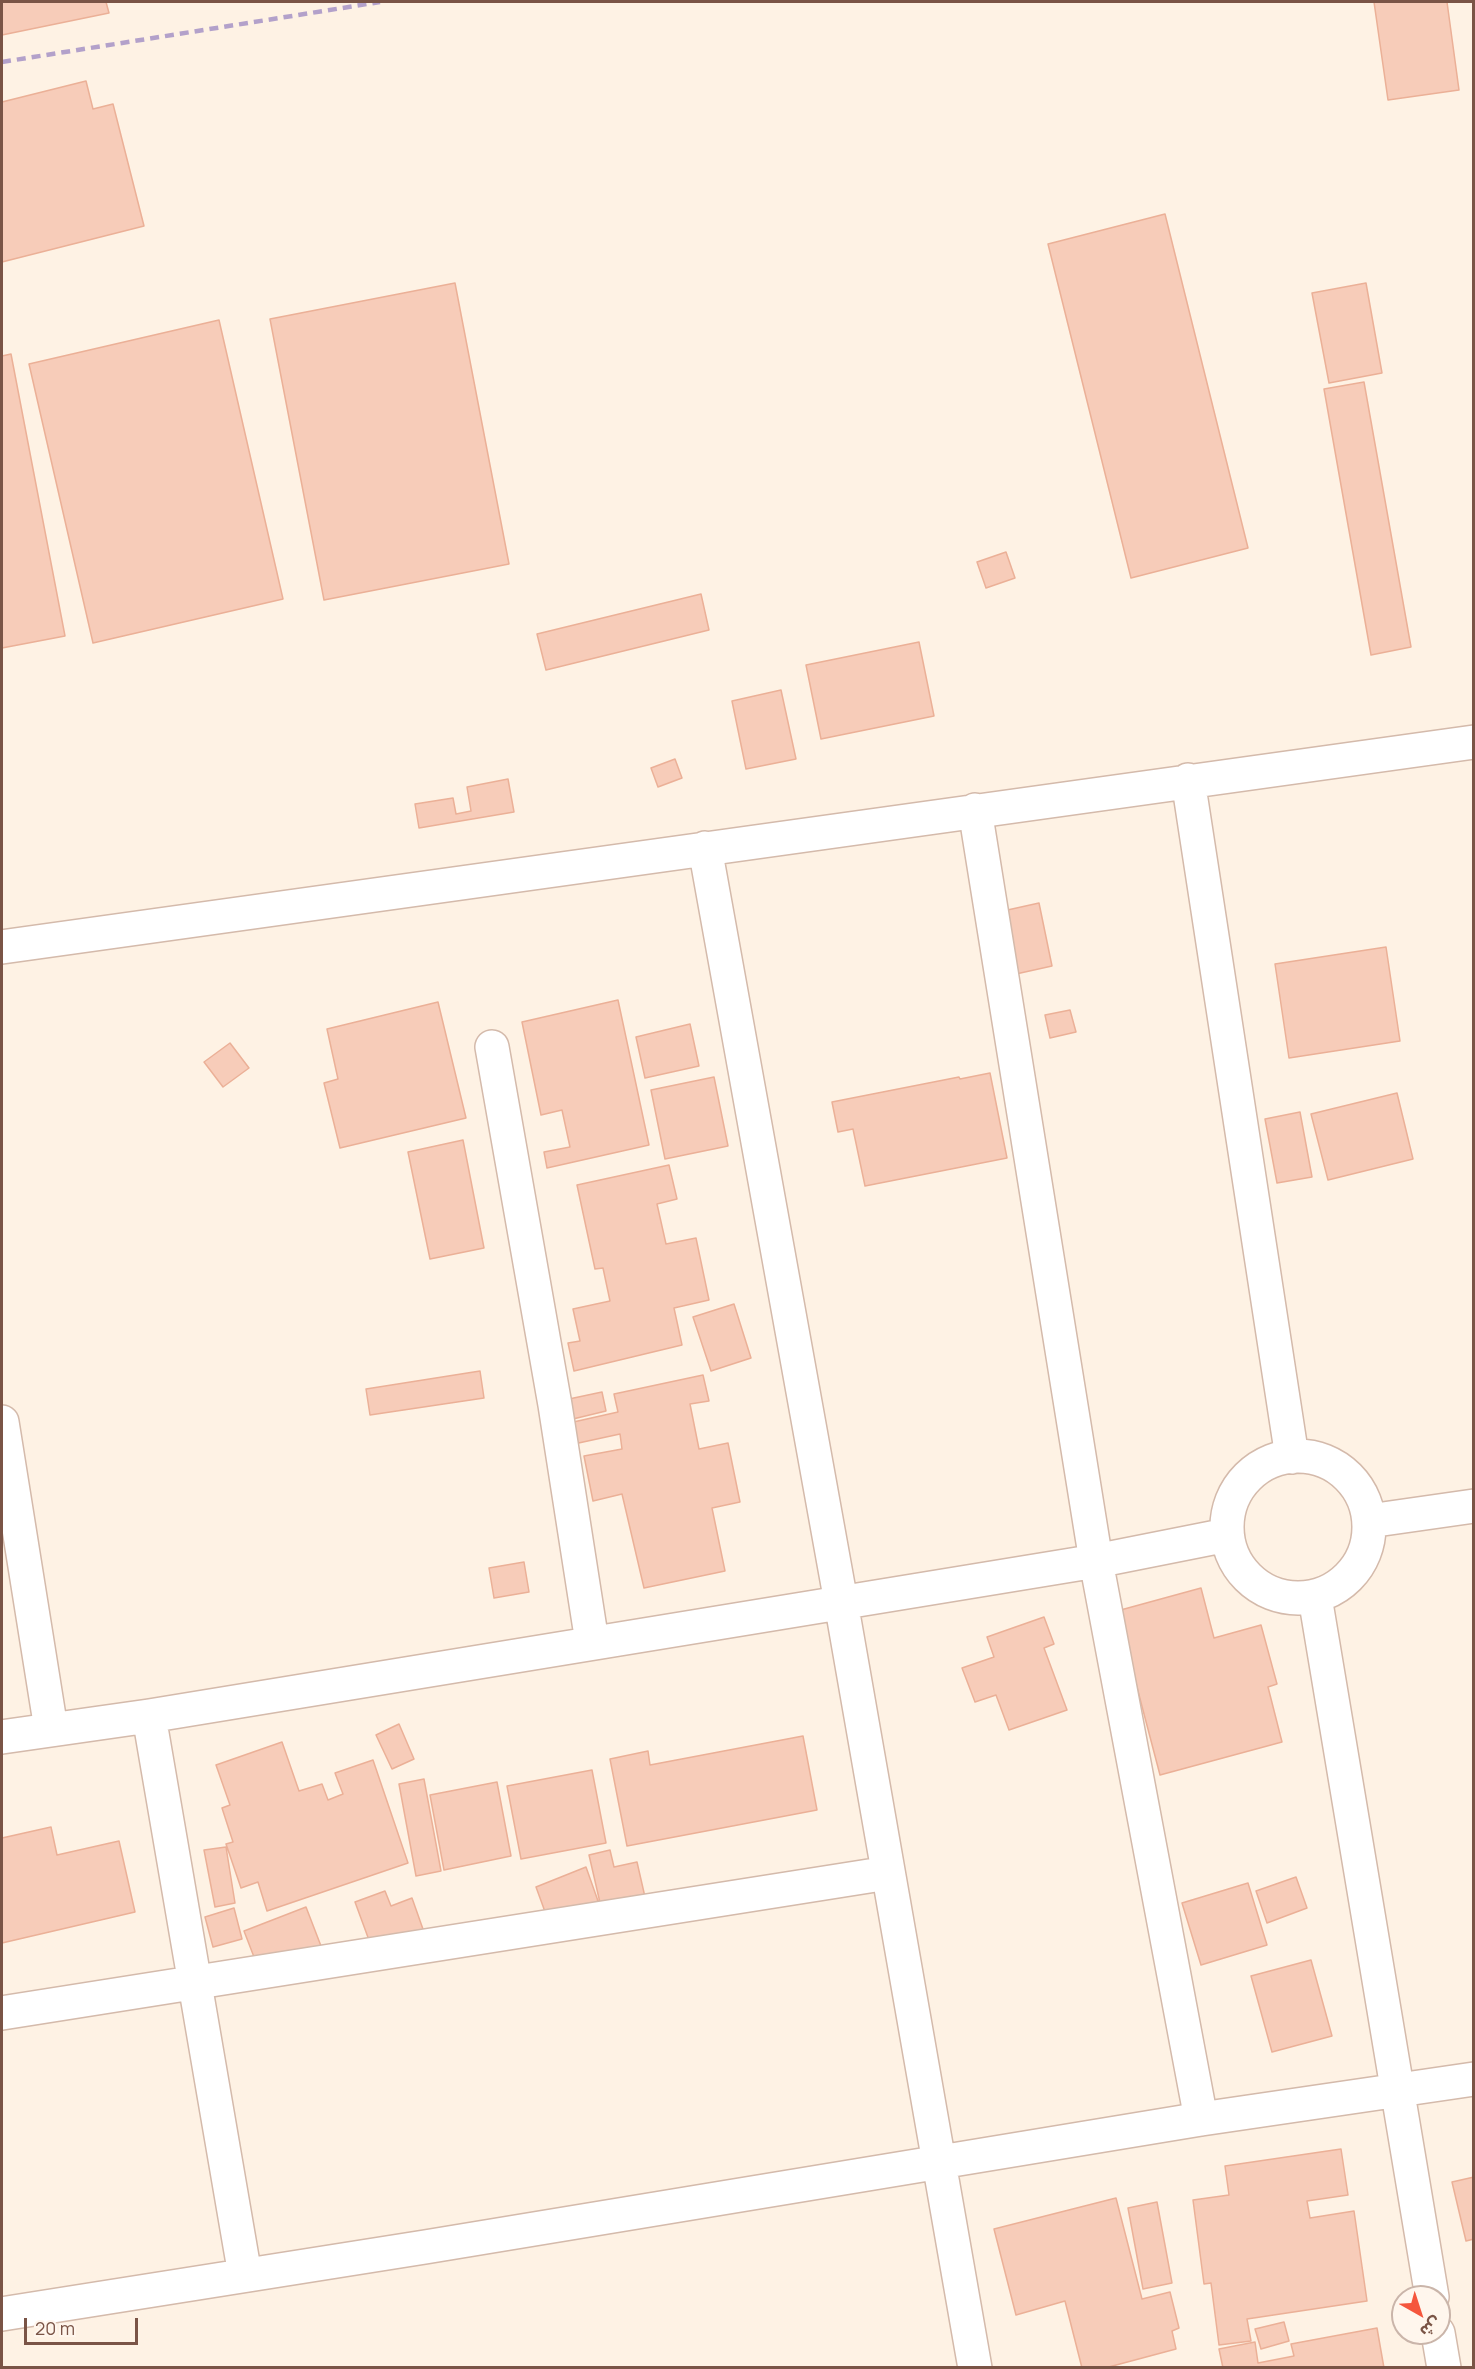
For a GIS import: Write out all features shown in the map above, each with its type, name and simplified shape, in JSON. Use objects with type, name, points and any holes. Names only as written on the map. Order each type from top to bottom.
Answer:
[{"type":"street","points":[[2,947],[1473,742]]},
{"type":"street","points":[[1188,780],[1292,1457]]},
{"type":"street","points":[[975,810],[1096,1561],[1201,2118]]},
{"type":"street","points":[[705,848],[841,1602],[975,2367]]},
{"type":"street","points":[[492,1047],[555,1405],[592,1642]]},
{"type":"street","points":[[2,1422],[51,1729]]},
{"type":"street","points":[[1301,1456],[1321,1460],[1339,1469],[1354,1483],[1364,1500],[1369,1521],[1368,1541],[1361,1560],[1349,1576],[1333,1589],[1315,1597],[1294,1599],[1274,1595],[1256,1586],[1241,1572],[1231,1554],[1227,1535],[1227,1514],[1234,1495],[1246,1479],[1262,1466],[1281,1458],[1301,1456]]},
{"type":"street","points":[[1369,1521],[1473,1506]]},
{"type":"street","points":[[2,1737],[149,1716],[1096,1561],[1227,1535]]},
{"type":"street","points":[[1315,1597],[1430,2285]]},
{"type":"street","points":[[149,1716],[245,2275]]},
{"type":"street","points":[[2,2013],[888,1873]]},
{"type":"street","points":[[2,2314],[1201,2118],[1473,2079]]},
{"type":"street","points":[[1440,2345],[1444,2367]]},
{"type":"building","points":[[2,2],[106,2],[109,13],[2,35]]},
{"type":"building","points":[[1374,2],[1447,2],[1459,90],[1388,100]]},
{"type":"building","points":[[86,81],[93,109],[113,104],[144,226],[2,262],[2,102]]},
{"type":"building","points":[[1165,214],[1248,548],[1131,578],[1048,244]]},
{"type":"building","points":[[455,283],[509,564],[324,600],[270,319]]},
{"type":"building","points":[[1366,283],[1382,373],[1329,383],[1312,293]]},
{"type":"building","points":[[219,320],[283,599],[93,643],[29,364]]},
{"type":"building","points":[[11,354],[65,636],[2,648],[2,356]]},
{"type":"building","points":[[1364,382],[1411,647],[1371,655],[1324,389]]},
{"type":"building","points":[[1006,552],[1015,578],[986,588],[977,562]]},
{"type":"building","points":[[701,594],[709,630],[546,670],[537,634]]},
{"type":"building","points":[[919,642],[934,716],[821,739],[806,665]]},
{"type":"building","points":[[781,690],[796,759],[746,769],[732,701]]},
{"type":"building","points":[[675,759],[682,778],[658,787],[651,768]]},
{"type":"building","points":[[508,779],[514,812],[419,828],[415,804],[453,798],[456,814],[471,811],[467,787]]},
{"type":"building","points":[[1039,903],[1052,966],[1016,974],[1003,911]]},
{"type":"building","points":[[1386,947],[1400,1041],[1289,1058],[1275,964]]},
{"type":"building","points":[[618,1000],[649,1145],[547,1168],[544,1152],[570,1147],[562,1110],[541,1115],[522,1022]]},
{"type":"building","points":[[438,1002],[466,1118],[340,1148],[324,1083],[338,1079],[327,1029]]},
{"type":"building","points":[[1070,1010],[1076,1032],[1050,1038],[1045,1015]]},
{"type":"building","points":[[690,1024],[699,1066],[645,1078],[636,1037]]},
{"type":"building","points":[[230,1043],[249,1068],[223,1087],[204,1062]]},
{"type":"building","points":[[990,1073],[1007,1158],[865,1186],[853,1129],[838,1132],[832,1102]]},
{"type":"building","points":[[714,1077],[728,1146],[665,1159],[651,1090]]},
{"type":"building","points":[[1397,1093],[1413,1159],[1328,1180],[1311,1114]]},
{"type":"building","points":[[1300,1112],[1312,1177],[1277,1183],[1265,1119]]},
{"type":"building","points":[[463,1140],[484,1248],[430,1259],[408,1152]]},
{"type":"building","points":[[669,1165],[677,1199],[657,1204],[666,1244],[696,1238],[709,1300],[674,1308],[682,1345],[574,1371],[568,1343],[580,1341],[573,1309],[610,1301],[603,1268],[595,1269],[577,1185]]},
{"type":"building","points":[[734,1304],[751,1358],[711,1371],[693,1317]]},
{"type":"building","points":[[480,1371],[484,1398],[370,1415],[366,1389]]},
{"type":"building","points":[[703,1375],[709,1401],[690,1404],[699,1449],[728,1443],[740,1502],[712,1508],[725,1571],[644,1588],[622,1494],[593,1501],[584,1456],[622,1449],[620,1434],[574,1444],[569,1423],[618,1412],[614,1394]]},
{"type":"building","points":[[602,1392],[606,1411],[573,1419],[569,1399]]},
{"type":"building","points":[[524,1562],[529,1592],[494,1598],[489,1568]]},
{"type":"building","points":[[1201,1588],[1214,1638],[1261,1625],[1277,1684],[1268,1687],[1282,1742],[1160,1775],[1117,1611]]},
{"type":"building","points":[[1044,1617],[1054,1644],[1044,1648],[1067,1710],[1009,1730],[996,1695],[975,1702],[962,1668],[994,1657],[987,1637]]},
{"type":"building","points":[[399,1724],[414,1759],[392,1769],[376,1735]]},
{"type":"building","points":[[803,1736],[817,1810],[627,1846],[610,1759],[648,1751],[650,1765]]},
{"type":"building","points":[[282,1742],[299,1791],[322,1784],[328,1800],[343,1794],[335,1773],[373,1760],[408,1863],[267,1911],[258,1882],[241,1888],[226,1844],[233,1842],[222,1808],[230,1805],[216,1765]]},
{"type":"building","points":[[592,1770],[606,1843],[521,1859],[507,1786]]},
{"type":"building","points":[[424,1779],[441,1871],[416,1876],[399,1784]]},
{"type":"building","points":[[497,1782],[511,1856],[444,1870],[430,1795]]},
{"type":"building","points":[[51,1827],[57,1855],[119,1841],[135,1912],[2,1943],[2,1838]]},
{"type":"building","points":[[226,1847],[235,1903],[215,1907],[204,1850]]},
{"type":"building","points":[[610,1850],[614,1867],[637,1862],[645,1897],[601,1907],[589,1855]]},
{"type":"building","points":[[586,1867],[598,1901],[548,1920],[536,1887]]},
{"type":"building","points":[[1296,1877],[1307,1908],[1267,1923],[1256,1891]]},
{"type":"building","points":[[1248,1883],[1267,1945],[1201,1965],[1182,1903]]},
{"type":"building","points":[[385,1891],[391,1906],[412,1898],[424,1932],[373,1951],[355,1902]]},
{"type":"building","points":[[306,1907],[321,1946],[259,1970],[244,1931]]},
{"type":"building","points":[[234,1908],[242,1939],[213,1947],[205,1917]]},
{"type":"building","points":[[1311,1960],[1332,2036],[1272,2052],[1251,1976]]},
{"type":"building","points":[[1341,2149],[1348,2195],[1307,2201],[1310,2218],[1354,2211],[1367,2301],[1247,2319],[1251,2341],[1219,2345],[1211,2283],[1204,2284],[1193,2200],[1229,2195],[1225,2166]]},
{"type":"building","points":[[1474,2177],[1474,2239],[1466,2241],[1452,2182]]},
{"type":"building","points":[[1116,2198],[1142,2299],[1170,2292],[1179,2328],[1172,2331],[1176,2349],[1105,2368],[1082,2368],[1065,2301],[1016,2315],[994,2229]]},
{"type":"building","points":[[1157,2202],[1172,2283],[1143,2289],[1128,2208]]},
{"type":"building","points":[[1284,2322],[1289,2341],[1261,2349],[1255,2329]]},
{"type":"building","points":[[1377,2328],[1384,2368],[1223,2368],[1219,2349],[1255,2342],[1258,2363],[1294,2356],[1291,2344]]},
{"type":"railway","points":[[2,62],[380,2]]}]
